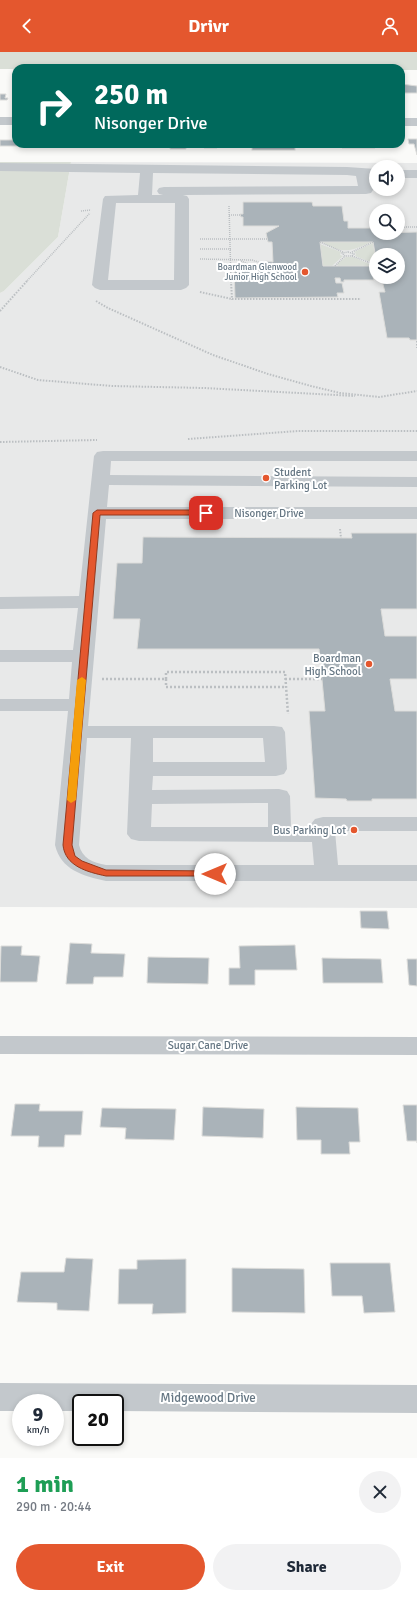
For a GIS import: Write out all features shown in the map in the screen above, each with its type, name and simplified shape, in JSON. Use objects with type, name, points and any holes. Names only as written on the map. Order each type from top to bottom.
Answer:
[{"type":"street","points":[[0,121],[12,121]]},
{"type":"street","points":[[405,122],[417,122]]},
{"type":"street","points":[[0,167],[369,172]]},
{"type":"street","points":[[145,195],[147,168]]},
{"type":"street","points":[[145,195],[182,199],[181,285],[100,285],[110,199],[145,195],[366,190],[362,172]]},
{"type":"street","points":[[405,174],[417,174]]},
{"type":"street","points":[[417,456],[103,456],[83,656],[78,732],[67,845],[68,852],[78,863],[96,871],[119,874],[417,873]]},
{"type":"street","points":[[100,480],[417,482]]},
{"type":"street","name":"Nisonger Drive","points":[[97,513],[417,513]]},
{"type":"street","points":[[0,603],[88,602]]},
{"type":"street","points":[[0,656],[83,656]]},
{"type":"street","points":[[0,705],[80,705]]},
{"type":"street","points":[[78,732],[274,732],[276,769],[142,769]]},
{"type":"street","points":[[142,732],[139,834],[323,835]]},
{"type":"street","points":[[141,797],[279,796],[280,835]]},
{"type":"street","points":[[327,874],[322,824],[417,824]]},
{"type":"street","name":"Sugar Cane Drive","points":[[0,1045],[417,1046]]},
{"type":"street","name":"Midgewood Drive","points":[[0,1397],[417,1399]]},
{"type":"path","points":[[229,201],[231,298],[233,299]]},
{"type":"path","points":[[0,311],[93,209],[93,216]]},
{"type":"path","points":[[229,215],[241,216]]},
{"type":"path","points":[[405,227],[417,227]]},
{"type":"path","points":[[200,239],[267,239]]},
{"type":"path","points":[[320,242],[343,252],[352,252],[373,242]]},
{"type":"path","points":[[200,249],[231,249]]},
{"type":"path","points":[[343,252],[342,254],[345,256]]},
{"type":"path","points":[[352,252],[354,254],[352,256]]},
{"type":"path","points":[[335,266],[345,256],[352,256],[369,263]]},
{"type":"path","points":[[200,259],[252,260],[261,263]]},
{"type":"path","points":[[238,260],[254,266]]},
{"type":"path","points":[[200,292],[233,299],[361,299]]},
{"type":"path","points":[[95,300],[108,308],[213,355],[268,374],[340,393],[379,397]]},
{"type":"path","points":[[416,341],[417,348]]},
{"type":"path","points":[[0,367],[38,380],[112,386],[204,388],[379,397],[417,391]]},
{"type":"path","points":[[184,439],[298,431],[417,431]]},
{"type":"path","points":[[0,442],[104,440]]},
{"type":"path","points":[[340,529],[341,538]]},
{"type":"path","points":[[286,687],[166,687],[166,672],[285,672],[288,714]]},
{"type":"path","points":[[101,679],[166,679]]},
{"type":"path","points":[[285,680],[322,680]]},
{"type":"shaded area","points":[[0,52],[417,52],[417,70],[405,70],[405,64],[12,64],[12,69],[0,69]]},
{"type":"shaded area","points":[[0,162],[71,162],[58,237],[4,291],[0,293]]},
{"type":"shaded area","points":[[71,162],[369,163],[369,196],[405,196],[405,163],[417,163],[417,908],[0,907],[0,293],[4,291],[58,237]]},
{"type":"shaded area","points":[[322,242],[372,242],[358,248],[342,250],[336,249]]},
{"type":"shaded area","points":[[373,243],[374,248],[369,248],[369,261],[355,256],[356,254],[354,252]]},
{"type":"shaded area","points":[[320,244],[341,252],[340,255],[343,256],[332,266],[323,266]]},
{"type":"shaded area","points":[[346,257],[353,257],[369,264],[369,266],[338,266],[337,264]]},
{"type":"building","points":[[405,84],[417,86],[417,93],[405,93]]},
{"type":"building","points":[[0,94],[6,94],[5,98],[8,98],[7,100],[0,100]]},
{"type":"building","points":[[408,139],[417,139],[417,155],[414,144],[409,144]]},
{"type":"building","points":[[0,140],[12,140],[12,146],[0,146]]},
{"type":"building","points":[[170,148],[186,148],[186,149]]},
{"type":"building","points":[[252,148],[295,148],[295,150],[252,150]]},
{"type":"building","name":"Boardman Glenwood Junior High School","points":[[243,202],[312,202],[313,206],[342,206],[344,221],[348,221],[348,228],[369,228],[369,240],[405,240],[405,232],[417,232],[417,340],[410,340],[409,338],[387,338],[379,292],[385,292],[383,284],[405,284],[405,248],[374,248],[373,242],[320,242],[323,266],[369,266],[369,280],[344,280],[344,282],[341,282],[340,278],[335,278],[336,283],[342,283],[344,293],[337,293],[338,297],[235,298],[234,267],[251,267],[266,261],[273,262],[272,242],[268,242],[266,233],[279,226],[243,226],[243,217],[241,217],[240,214],[243,214]]},
{"type":"building","name":"Boardman High School","points":[[351,533],[417,533],[417,609],[381,609],[385,636],[417,636],[417,679],[390,679],[395,711],[417,711],[417,799],[372,799],[372,801],[347,801],[346,799],[315,798],[309,711],[325,711],[319,649],[137,649],[140,619],[113,619],[117,563],[142,563],[143,537],[352,538]]},
{"type":"building","points":[[360,911],[387,911],[389,929],[361,928]]},
{"type":"building","points":[[70,943],[92,944],[91,953],[125,954],[123,977],[94,977],[93,984],[66,984]]},
{"type":"building","points":[[295,945],[297,970],[255,970],[255,985],[229,985],[229,968],[240,968],[239,946]]},
{"type":"building","points":[[1,946],[22,946],[21,955],[40,956],[37,982],[0,982]]},
{"type":"building","points":[[148,957],[209,958],[208,984],[147,983]]},
{"type":"building","points":[[322,958],[381,959],[383,983],[323,983]]},
{"type":"building","points":[[407,959],[417,959],[417,986],[409,985]]},
{"type":"building","points":[[15,1104],[40,1104],[39,1111],[83,1111],[81,1135],[65,1135],[64,1147],[38,1147],[39,1136],[11,1136]]},
{"type":"building","points":[[403,1105],[417,1105],[417,1141],[407,1141]]},
{"type":"building","points":[[203,1107],[264,1109],[263,1138],[202,1136]]},
{"type":"building","points":[[296,1107],[358,1108],[360,1142],[349,1142],[350,1154],[321,1154],[321,1140],[297,1140]]},
{"type":"building","points":[[102,1108],[176,1109],[174,1140],[125,1139],[126,1128],[100,1127]]},
{"type":"building","points":[[66,1258],[93,1259],[89,1311],[57,1310],[57,1303],[17,1302],[21,1272],[64,1272]]},
{"type":"building","points":[[186,1259],[186,1313],[152,1314],[153,1304],[118,1304],[119,1269],[137,1269],[137,1260]]},
{"type":"building","points":[[330,1263],[390,1263],[395,1312],[364,1313],[362,1296],[332,1296]]},
{"type":"building","points":[[232,1268],[304,1269],[305,1313],[232,1312]]},
{"type":"slow traffic","points":[[71,800],[82,680]]},
{"type":"place","name":"Boardman Glenwood Junior High School","points":[[305,272]]},
{"type":"place","name":"Student Parking Lot","points":[[266,478]]},
{"type":"place","name":"Boardman High School","points":[[369,664]]},
{"type":"place","name":"Bus Parking Lot","points":[[354,830]]},
{"type":"route","points":[[206,513],[97,513],[67,845],[68,852],[78,863],[87,868],[106,873],[215,874]]}]
